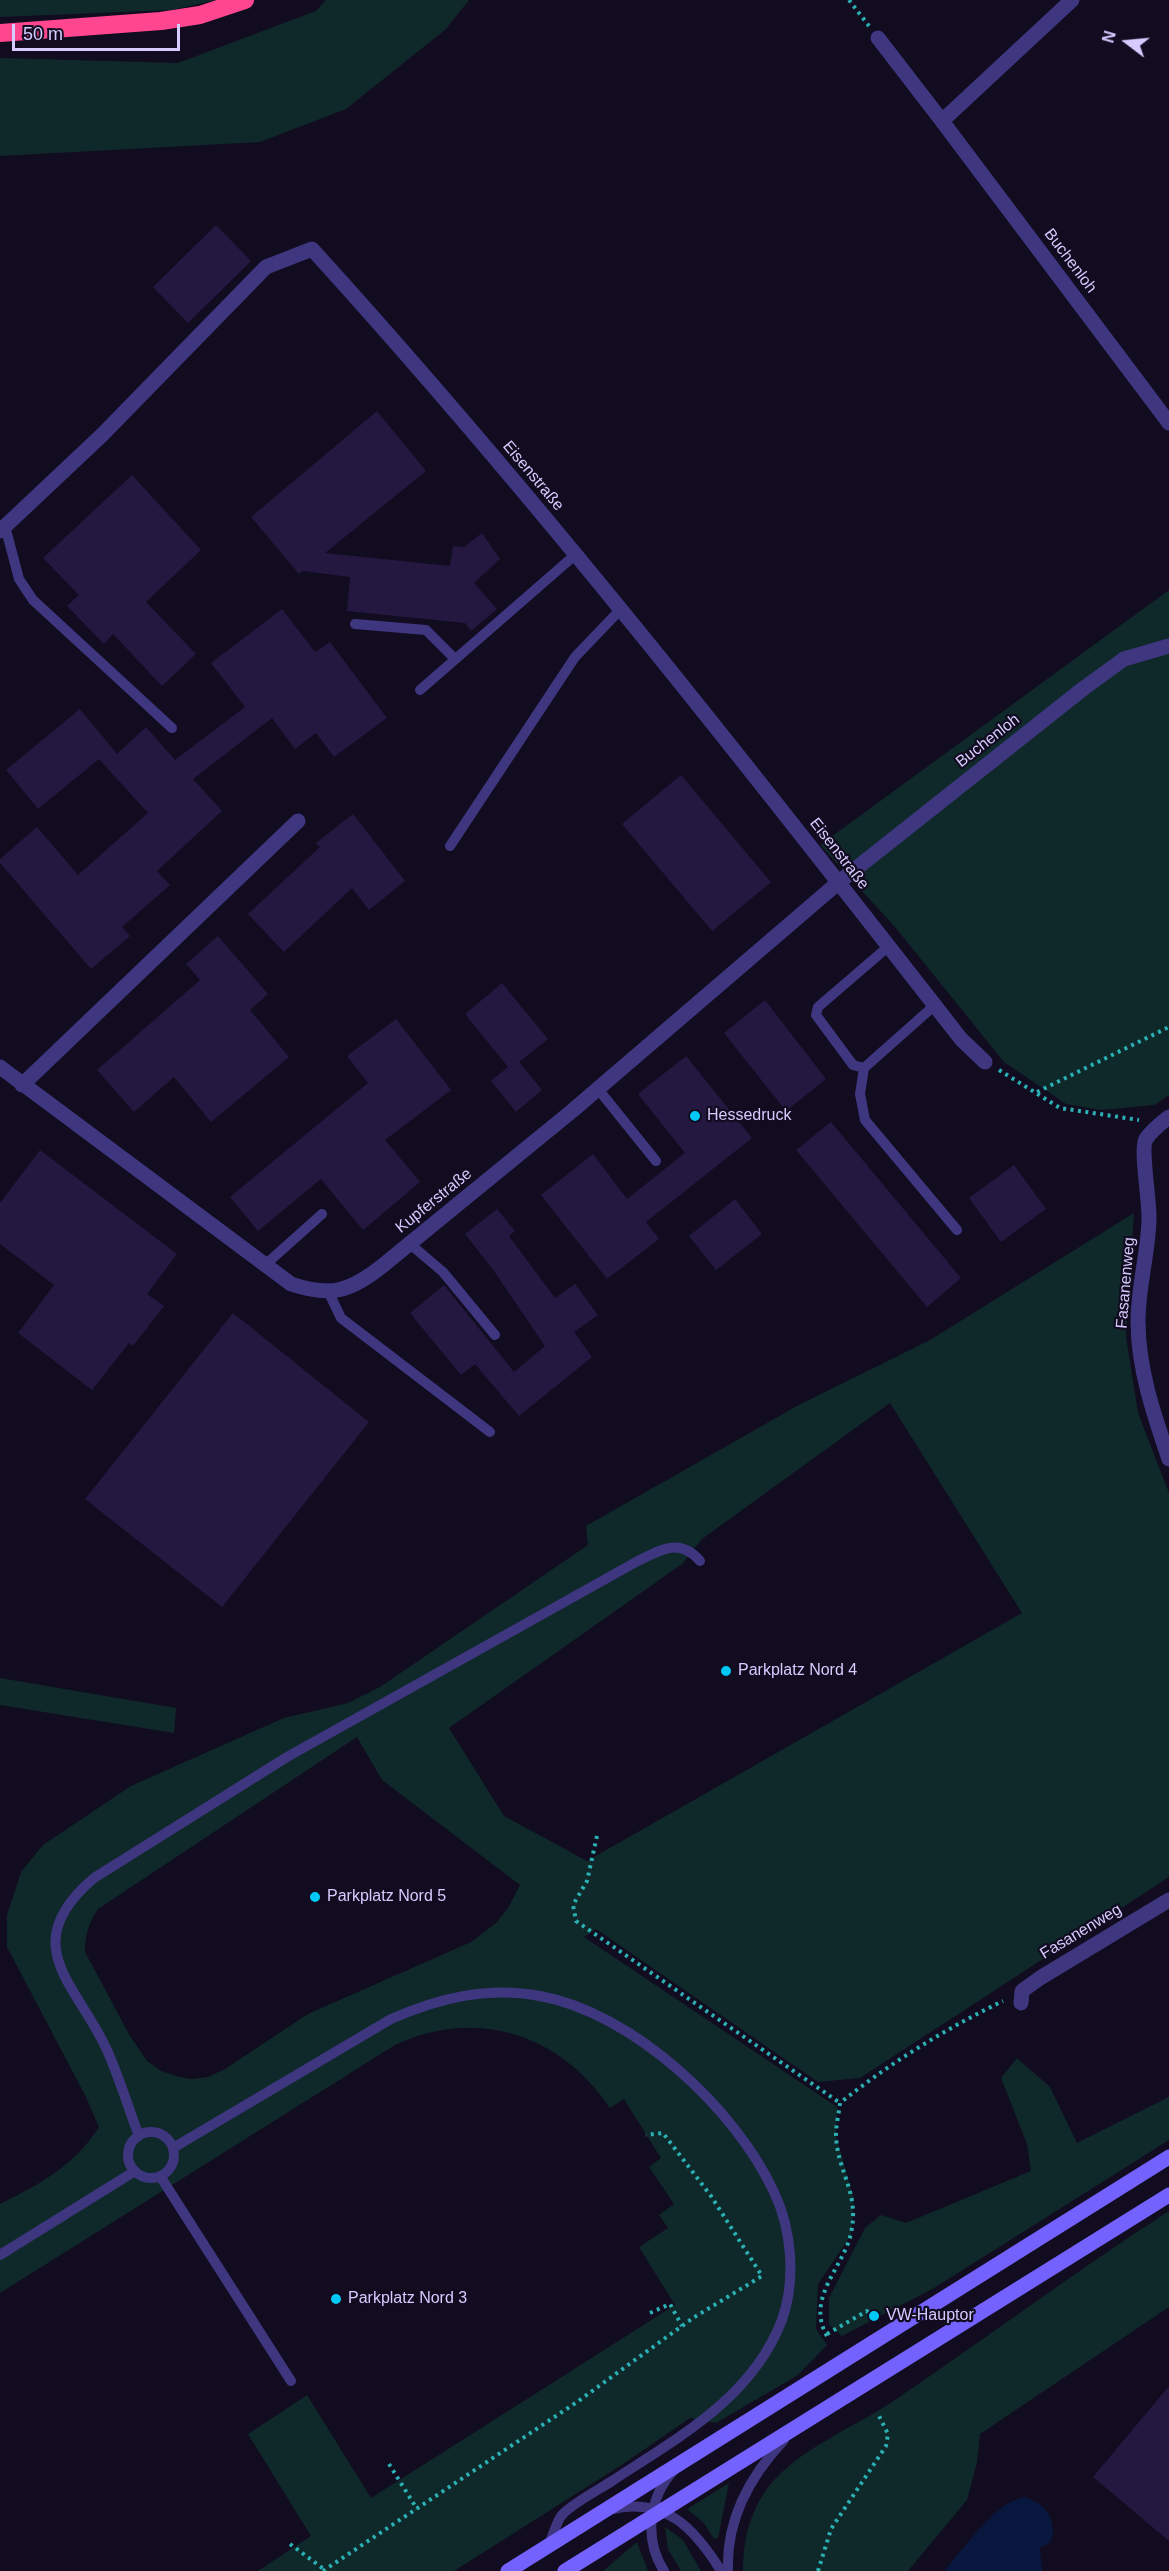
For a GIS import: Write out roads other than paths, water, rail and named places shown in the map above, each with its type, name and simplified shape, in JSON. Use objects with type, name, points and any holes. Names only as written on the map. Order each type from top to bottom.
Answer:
[{"type":"highway","points":[[0,33],[161,21],[200,15],[245,0]]},
{"type":"main road","points":[[508,2571],[1169,2157]]},
{"type":"main road","points":[[565,2571],[655,2512],[795,2428],[1169,2195]]},
{"type":"street","points":[[942,120],[1072,0]]},
{"type":"street","name":"Buchenloh","points":[[878,38],[1169,423]]},
{"type":"street","name":"Eisenstraße","points":[[2,528],[102,435],[266,267],[312,249],[403,349],[575,555],[839,882],[962,1039],[985,1062]]},
{"type":"street","name":"Buchenloh","points":[[839,882],[1084,688],[1124,659],[1169,646]]},
{"type":"street","points":[[22,1085],[298,821]]},
{"type":"street","name":"Kupferstraße","points":[[0,1067],[291,1284],[311,1291],[338,1292],[360,1283],[410,1244],[598,1089],[839,882]]},
{"type":"street","name":"Fasanenweg","points":[[1165,1120],[1144,1140],[1149,1222],[1138,1321],[1143,1369],[1150,1403],[1169,1459]]},
{"type":"street","name":"Fasanenweg","points":[[1022,1997],[1040,1978],[1169,1900]]},
{"type":"lane","points":[[2,528],[19,579],[33,600],[172,728]]},
{"type":"lane","points":[[420,690],[575,555]]},
{"type":"lane","points":[[450,846],[575,657],[620,610]]},
{"type":"lane","points":[[355,624],[426,630],[455,659]]},
{"type":"lane","points":[[864,1068],[853,1065],[816,1015],[818,1006],[889,946]]},
{"type":"lane","points":[[935,1005],[864,1068],[860,1094],[866,1120],[957,1230]]},
{"type":"lane","points":[[598,1089],[656,1161]]},
{"type":"lane","points":[[264,1265],[322,1214]]},
{"type":"lane","points":[[410,1244],[443,1272],[495,1335]]},
{"type":"lane","points":[[328,1291],[341,1318],[490,1432]]},
{"type":"lane","points":[[139,2136],[106,2049],[63,1977],[57,1958],[60,1924],[75,1894],[94,1878],[287,1758],[636,1562],[669,1547],[692,1551],[700,1562]]},
{"type":"lane","points":[[173,2148],[390,2019],[420,2006],[481,1992],[541,1996],[577,2006],[621,2028],[660,2055],[703,2095],[752,2154],[774,2192],[781,2211],[790,2251],[787,2302],[782,2318],[765,2355],[735,2394],[688,2430],[562,2514],[549,2546]]},
{"type":"lane","points":[[154,2132],[162,2135],[173,2148],[174,2158],[171,2167],[160,2176],[148,2178],[135,2171],[129,2161],[128,2152],[131,2144],[139,2136],[154,2132]]},
{"type":"lane","points":[[0,2255],[135,2171]]},
{"type":"lane","points":[[160,2176],[291,2381]]},
{"type":"lane","points":[[728,2571],[729,2541],[748,2486],[765,2460],[795,2428]]},
{"type":"lane","points":[[664,2571],[652,2547],[655,2512],[668,2477],[680,2464]]},
{"type":"lane","points":[[604,2512],[631,2505],[655,2512],[692,2530],[721,2571]]},
{"type":"water","points":[[1025,2497],[1039,2504],[1049,2514],[1053,2527],[1051,2542],[1040,2548],[1042,2571],[944,2571],[992,2516],[1014,2500]]},
{"type":"place","name":"Hessedruck","points":[[695,1116]]},
{"type":"place","name":"Parkplatz Nord 4","points":[[726,1671]]},
{"type":"place","name":"Parkplatz Nord 5","points":[[315,1897]]},
{"type":"place","name":"Parkplatz Nord 3","points":[[336,2299]]},
{"type":"place","name":"VW-Hauptor","points":[[874,2316]]}]
